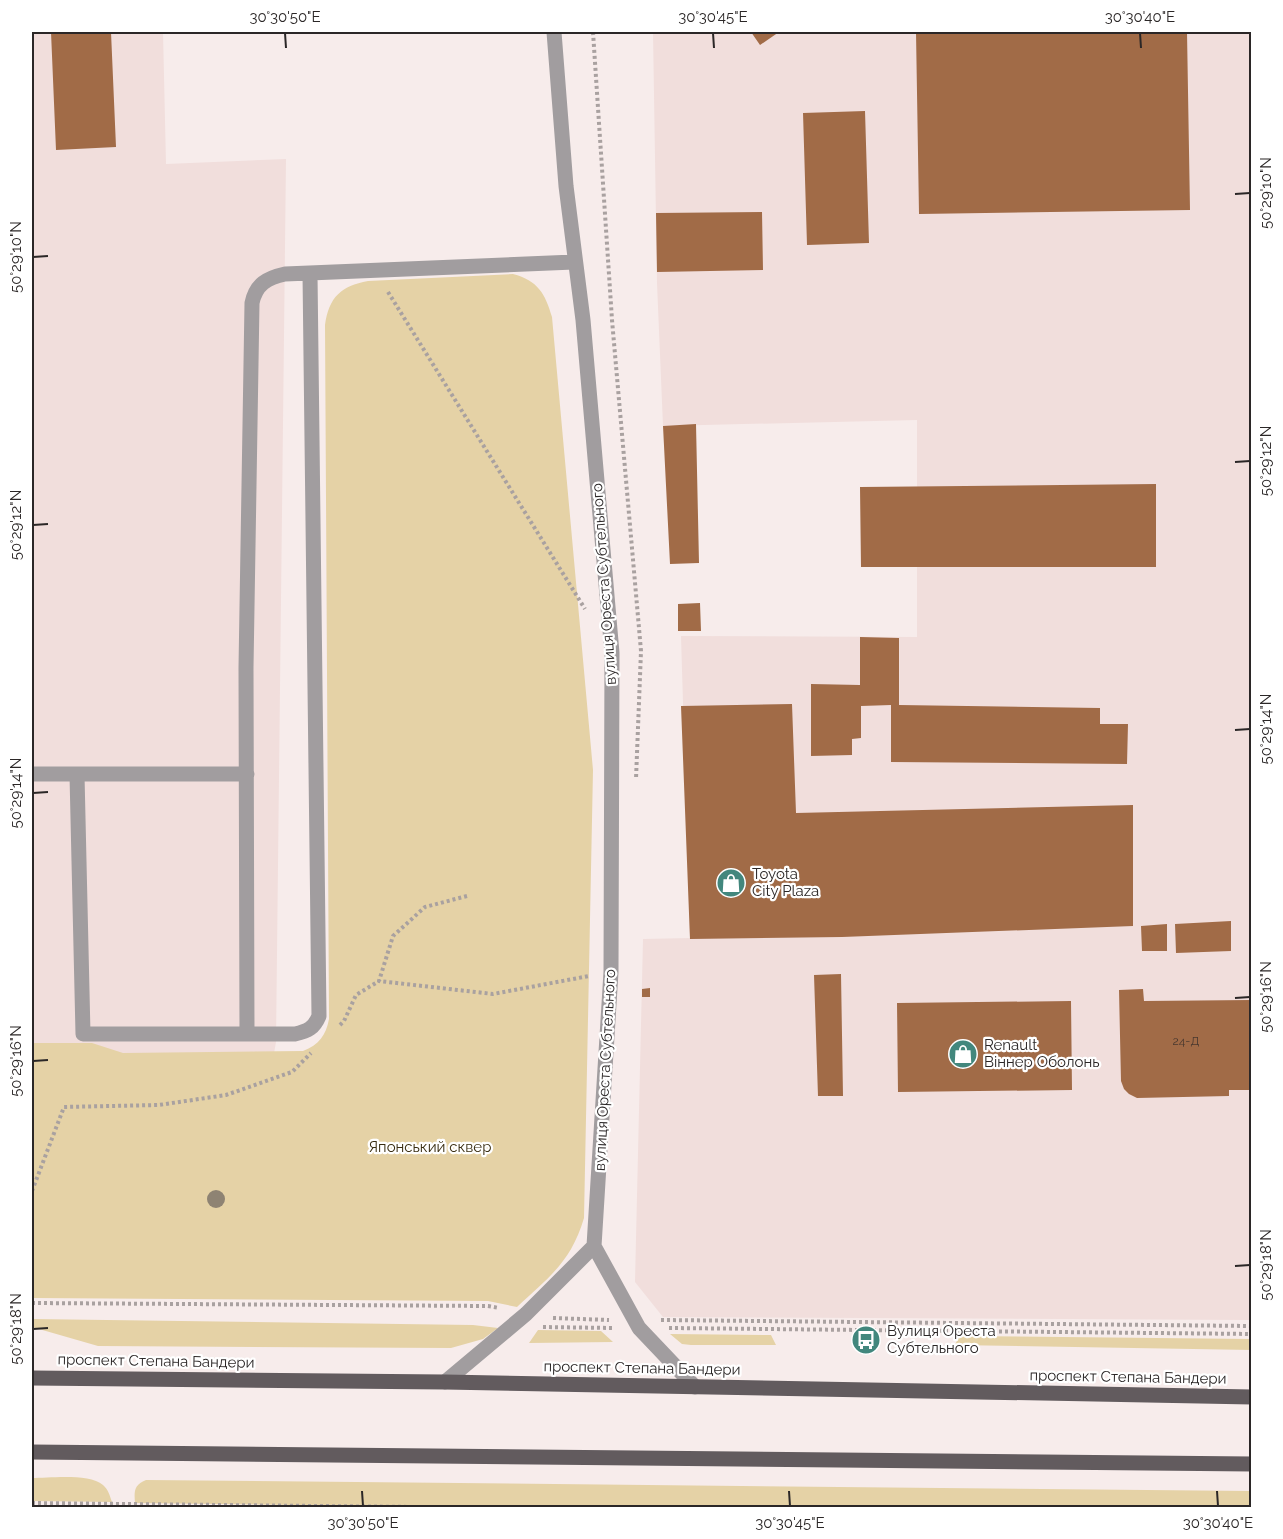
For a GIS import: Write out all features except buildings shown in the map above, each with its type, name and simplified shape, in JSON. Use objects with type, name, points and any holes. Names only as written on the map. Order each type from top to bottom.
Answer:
[{"type":"main road","name":"проспект Степана Бандери","points":[[32,1378],[445,1382],[1251,1397]]},
{"type":"main road","points":[[32,1452],[1251,1464]]},
{"type":"street","name":"вулиця Ореста Субтельного","points":[[554,32],[566,186],[583,320],[612,653],[611,972],[594,1246]]},
{"type":"street","points":[[247,1034],[248,490],[252,303],[255,290],[264,281],[285,274],[574,262]]},
{"type":"street","points":[[77,775],[83,1035],[296,1034],[315,1026],[319,1016],[310,274]]},
{"type":"street","points":[[32,774],[247,774]]},
{"type":"street","points":[[445,1382],[526,1314],[594,1246],[639,1328],[695,1387]]},
{"type":"path","points":[[375,270],[587,612]]},
{"type":"path","points":[[379,981],[393,936],[425,907],[467,896]]},
{"type":"path","points":[[337,1029],[344,1021],[356,995],[379,981],[493,994],[611,972]]},
{"type":"path","points":[[32,1191],[64,1107],[159,1105],[226,1095],[292,1072],[314,1050]]},
{"type":"path","points":[[514,1323],[538,1327],[1251,1334]]},
{"type":"path","points":[[32,1503],[512,1508]]},
{"type":"shaded area","points":[[32,32],[163,32],[166,164],[286,159],[276,1042],[273,1059],[32,1078]]},
{"type":"shaded area","points":[[653,32],[1251,32],[1251,1320],[663,1317],[635,1282],[643,939],[690,938],[681,636],[917,637],[917,420],[663,426],[657,283]]},
{"type":"green space","name":"Японський сквер","points":[[513,274],[529,280],[539,289],[552,317],[593,770],[584,1218],[573,1246],[558,1268],[517,1307],[488,1301],[32,1298],[32,1043],[92,1043],[123,1053],[303,1051],[321,1039],[326,1030],[329,1019],[325,325],[327,315],[338,294],[350,286],[368,281]]},
{"type":"green space","points":[[32,1319],[473,1325],[498,1328],[483,1339],[451,1348],[98,1346],[32,1327]]},
{"type":"green space","points":[[538,1330],[601,1331],[613,1342],[529,1343]]},
{"type":"green space","points":[[670,1334],[771,1335],[776,1345],[691,1345],[682,1344]]},
{"type":"green space","points":[[959,1336],[1251,1339],[1252,1350],[955,1345]]},
{"type":"green space","points":[[69,1477],[97,1481],[106,1488],[112,1502],[32,1501],[32,1478]]},
{"type":"green space","points":[[146,1480],[1251,1491],[1252,1507],[516,1508],[135,1503],[136,1489]]},
{"type":"place","name":"Toyota City Plaza","points":[[731,883]]},
{"type":"place","name":"Renault Віннер Оболонь","points":[[963,1054]]},
{"type":"place","name":"Вулиця Ореста Субтельного","points":[[866,1340]]}]
